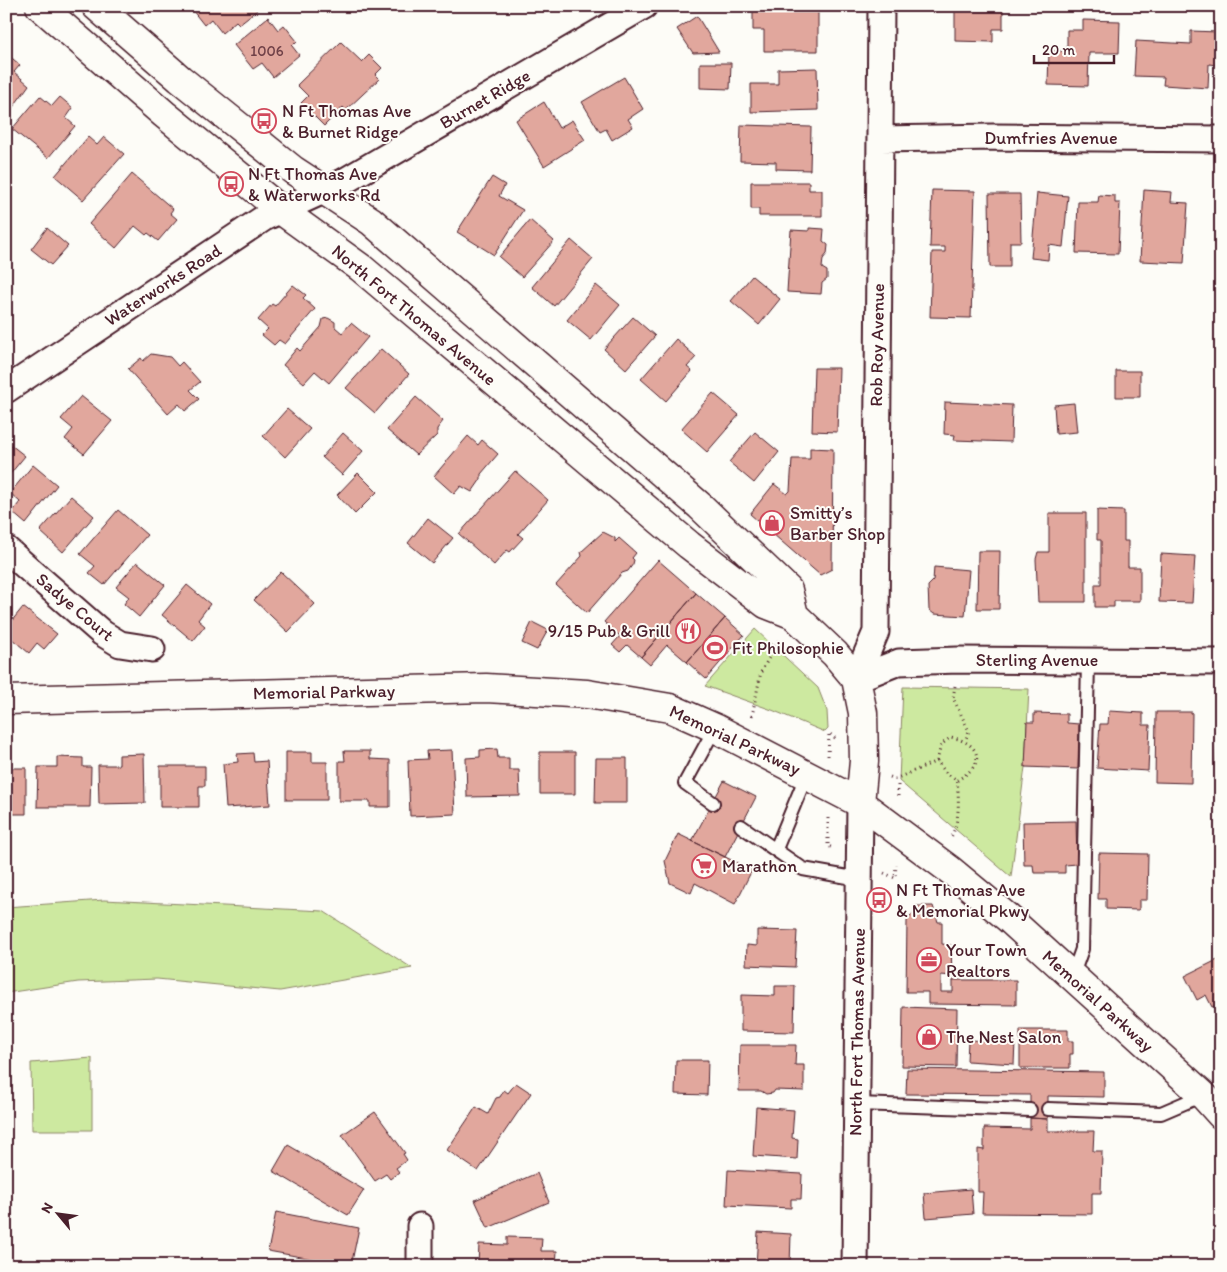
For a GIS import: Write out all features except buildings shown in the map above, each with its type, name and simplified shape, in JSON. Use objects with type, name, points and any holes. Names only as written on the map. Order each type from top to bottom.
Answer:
[{"type":"street","name":"North Fort Thomas Avenue","points":[[40,6],[164,114],[282,211],[361,268],[689,545],[766,604],[794,615],[835,654],[856,679],[864,712],[864,761],[860,803],[855,1266]]},
{"type":"street","points":[[96,6],[229,119],[293,170],[371,221],[707,512],[788,590],[794,615]]},
{"type":"street","name":"Burnet Ridge","points":[[325,191],[644,6]]},
{"type":"street","name":"Rob Roy Avenue","points":[[856,679],[876,632],[876,443],[881,139],[881,6]]},
{"type":"street","name":"Dumfries Avenue","points":[[881,139],[993,137],[1221,139]]},
{"type":"street","name":"Waterworks Road","points":[[6,390],[264,218],[325,191]]},
{"type":"street","name":"Sadye Court","points":[[6,548],[102,633],[120,644],[152,649]]},
{"type":"street","name":"Sterling Avenue","points":[[856,679],[899,662],[958,660],[1221,662]]},
{"type":"street","name":"Memorial Parkway","points":[[6,700],[486,688],[622,698],[670,708],[715,728],[860,803],[1008,918],[1202,1095],[1221,1115]]},
{"type":"street","points":[[420,1226],[420,1266]]},
{"type":"lane","points":[[1072,977],[1082,949],[1088,661]]},
{"type":"lane","points":[[712,803],[685,783],[715,728]]},
{"type":"lane","points":[[776,849],[806,774]]},
{"type":"lane","points":[[741,826],[803,869],[859,879]]},
{"type":"lane","points":[[1048,1109],[1161,1113],[1202,1095]]},
{"type":"lane","points":[[857,1104],[1030,1110]]},
{"type":"path","points":[[746,744],[761,672],[794,615]]},
{"type":"path","points":[[958,660],[953,698],[969,730],[965,740]]},
{"type":"path","points":[[937,761],[941,745],[950,737],[965,740],[977,756],[975,766],[957,780]]},
{"type":"path","points":[[895,779],[937,761]]},
{"type":"path","points":[[937,761],[948,774],[957,780],[959,796],[956,829],[938,862]]},
{"type":"green space","points":[[755,629],[818,688],[827,711],[828,729],[825,732],[772,710],[705,686]]},
{"type":"green space","points":[[903,687],[1029,689],[1025,767],[1011,877],[899,781]]},
{"type":"green space","points":[[104,900],[323,911],[412,968],[280,991],[157,979],[78,982],[6,993],[6,907]]},
{"type":"green space","points":[[92,1058],[92,1130],[32,1130],[31,1063]]},
{"type":"place","name":"N Ft Thomas Ave & Burnet Ridge","points":[[264,121]]},
{"type":"place","name":"N Ft Thomas Ave & Waterworks Rd","points":[[231,184]]},
{"type":"place","name":"Smitty’s Barber Shop","points":[[772,523]]},
{"type":"place","name":"9/15 Pub & Grill","points":[[688,631]]},
{"type":"place","name":"Fit Philosophie","points":[[715,648]]},
{"type":"place","name":"Marathon","points":[[704,866]]},
{"type":"place","name":"N Ft Thomas Ave & Memorial Pkwy","points":[[879,900]]},
{"type":"place","name":"Your Town Realtors","points":[[929,960]]},
{"type":"place","name":"The Nest Salon","points":[[929,1037]]}]
